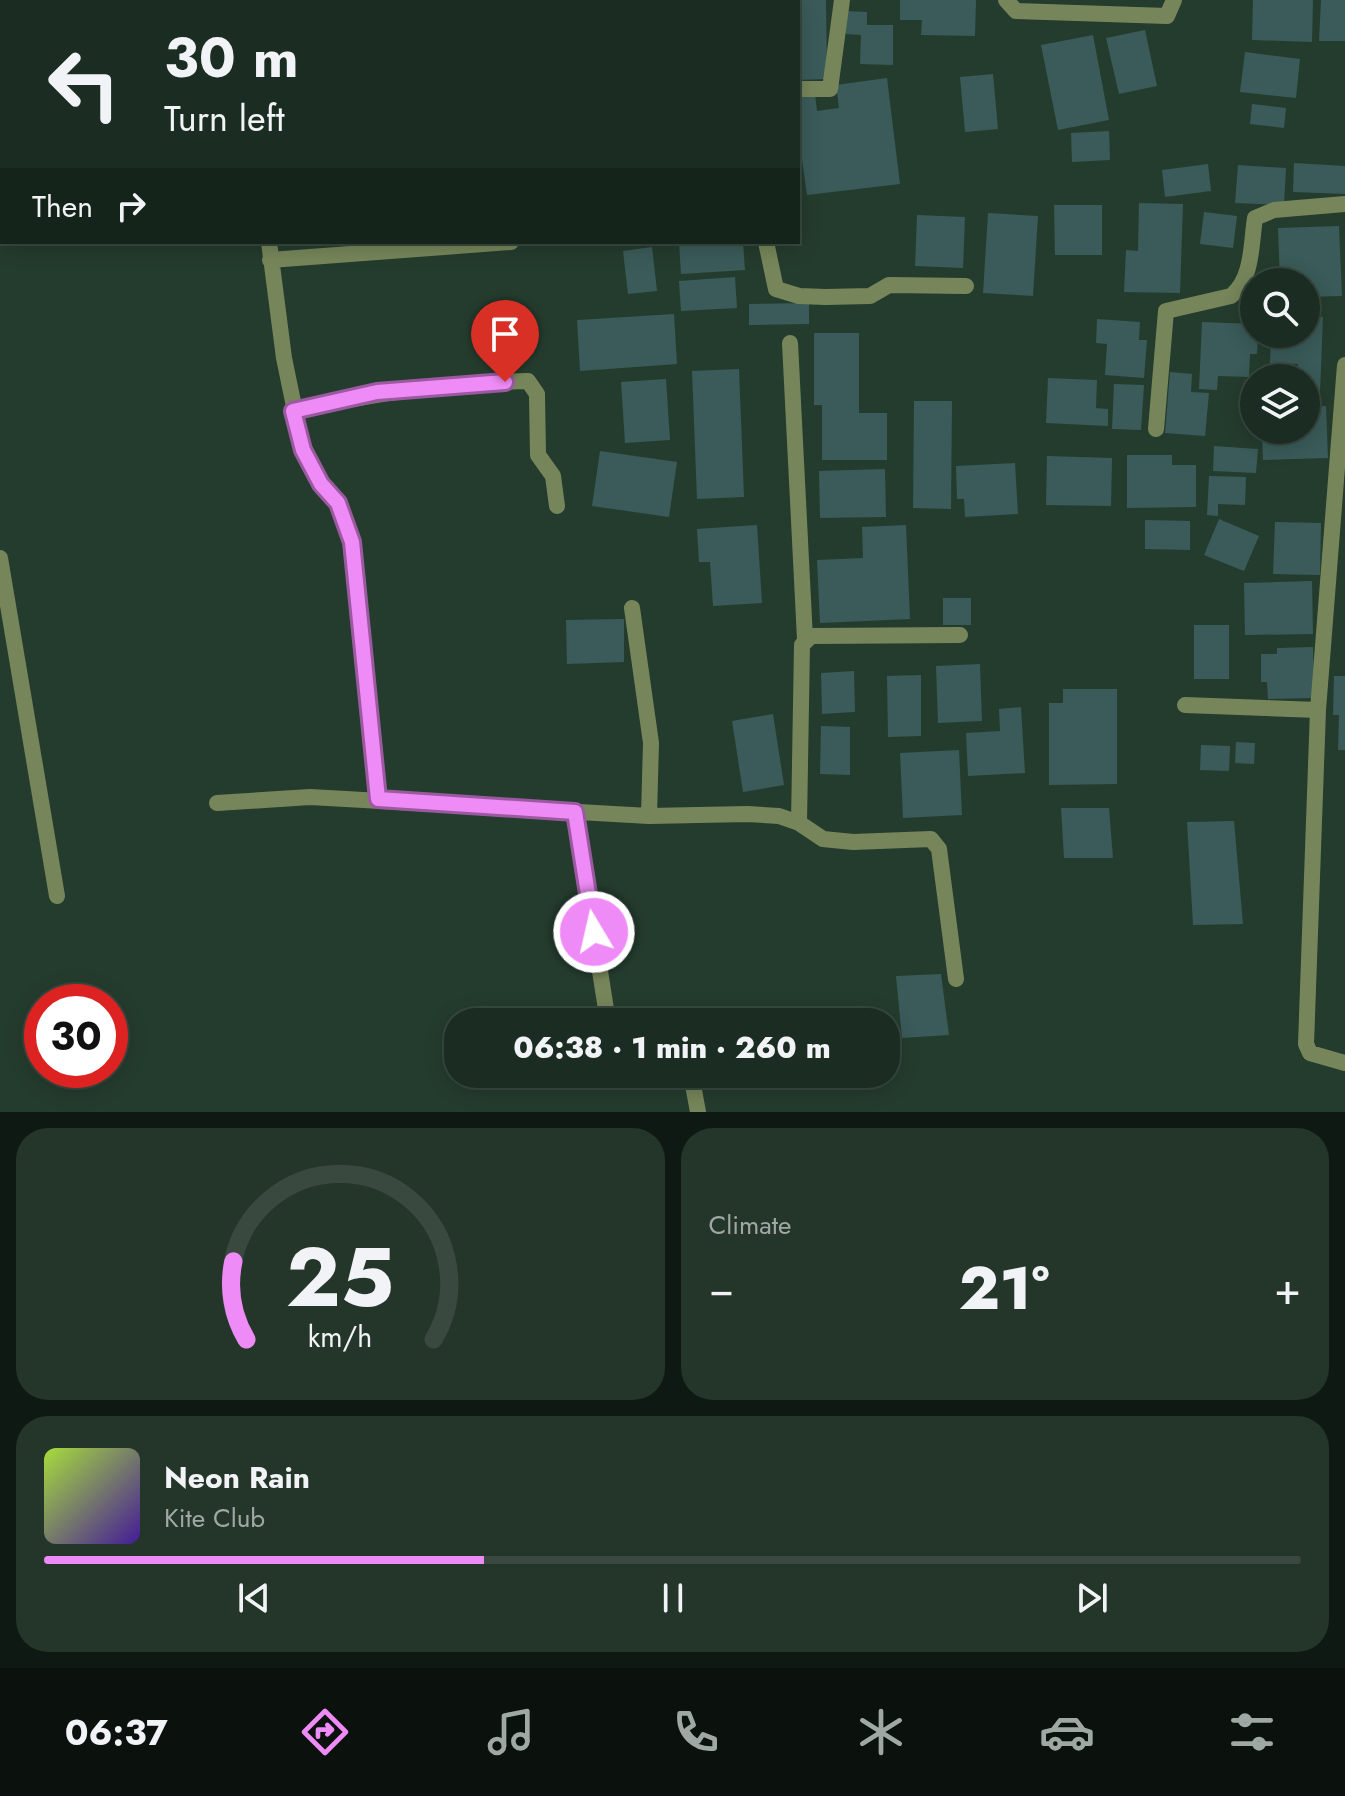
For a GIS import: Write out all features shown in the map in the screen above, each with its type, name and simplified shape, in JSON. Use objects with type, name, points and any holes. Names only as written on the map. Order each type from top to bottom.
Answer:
[{"type":"street","points":[[800,89],[830,89],[842,0]]},
{"type":"street","points":[[1006,0],[1016,11],[1167,16],[1174,0]]},
{"type":"street","points":[[1156,429],[1166,311],[1231,296],[1239,290],[1245,281],[1255,218],[1274,210],[1345,204]]},
{"type":"street","points":[[269,244],[293,411],[303,450],[321,484],[338,503],[352,542],[378,799]]},
{"type":"street","points":[[270,260],[484,244]]},
{"type":"street","points":[[766,244],[776,289],[799,296],[870,296],[889,285],[966,286]]},
{"type":"street","points":[[790,343],[805,639],[802,645],[799,823]]},
{"type":"street","points":[[1345,365],[1339,500],[1318,710],[1306,1044],[1310,1053],[1345,1063]]},
{"type":"street","points":[[293,411],[377,392],[459,383],[528,381],[537,394],[538,455],[553,476],[557,506]]},
{"type":"street","points":[[0,558],[57,896]]},
{"type":"street","points":[[632,608],[651,743],[649,816]]},
{"type":"street","points":[[805,639],[811,636],[960,635]]},
{"type":"street","points":[[1185,705],[1318,710]]},
{"type":"street","points":[[217,803],[310,797],[649,816],[748,814],[779,816],[799,823],[823,839],[853,842],[931,839],[936,843],[956,979]]},
{"type":"street","points":[[575,812],[606,1008]]},
{"type":"street","points":[[694,1088],[698,1112]]},
{"type":"building","points":[[800,0],[826,0],[827,79],[800,80]]},
{"type":"building","points":[[900,0],[976,0],[975,36],[921,35],[922,20],[900,20]]},
{"type":"building","points":[[1253,0],[1313,0],[1312,42],[1252,40]]},
{"type":"building","points":[[1321,0],[1345,0],[1345,41],[1319,41]]},
{"type":"building","points":[[846,11],[867,12],[867,25],[893,25],[893,65],[860,64],[861,35],[846,34]]},
{"type":"building","points":[[1145,30],[1157,86],[1119,94],[1106,38]]},
{"type":"building","points":[[1093,35],[1109,120],[1058,130],[1041,45]]},
{"type":"building","points":[[1245,52],[1300,59],[1296,98],[1240,92]]},
{"type":"building","points":[[993,74],[998,129],[965,132],[960,77]]},
{"type":"building","points":[[887,78],[900,184],[807,195],[800,146],[800,96],[815,94],[817,111],[839,108],[836,85]]},
{"type":"building","points":[[1252,104],[1286,108],[1284,128],[1250,124]]},
{"type":"building","points":[[1109,131],[1110,160],[1072,162],[1071,133]]},
{"type":"building","points":[[1294,163],[1345,166],[1345,194],[1293,192]]},
{"type":"building","points":[[1208,164],[1211,191],[1165,197],[1162,170]]},
{"type":"building","points":[[1238,165],[1286,168],[1284,205],[1235,203]]},
{"type":"building","points":[[1139,203],[1183,204],[1180,293],[1124,292],[1126,250],[1138,251]]},
{"type":"building","points":[[1054,205],[1102,205],[1102,255],[1055,255]]},
{"type":"building","points":[[1204,212],[1237,216],[1233,248],[1200,244]]},
{"type":"building","points":[[988,213],[1038,216],[1033,296],[983,293]]},
{"type":"building","points":[[917,215],[965,217],[963,268],[915,266]]},
{"type":"building","points":[[1339,226],[1342,296],[1320,297],[1320,268],[1279,268],[1278,228]]},
{"type":"building","points":[[679,244],[743,244],[745,270],[681,274]]},
{"type":"building","points":[[652,247],[657,291],[628,294],[623,251]]},
{"type":"building","points":[[735,277],[737,308],[681,311],[679,281]]},
{"type":"building","points":[[809,303],[809,324],[749,325],[749,304]]},
{"type":"building","points":[[674,314],[677,364],[580,371],[577,320]]},
{"type":"building","points":[[1320,317],[1323,317],[1320,393],[1320,364],[1270,363],[1271,348],[1320,348]]},
{"type":"building","points":[[1097,319],[1140,322],[1139,340],[1147,340],[1144,378],[1105,375],[1107,344],[1096,343]]},
{"type":"building","points":[[1202,322],[1240,323],[1240,348],[1257,348],[1257,354],[1250,354],[1250,364],[1240,364],[1240,377],[1218,376],[1217,390],[1199,389]]},
{"type":"building","points":[[814,333],[859,333],[859,413],[887,413],[887,460],[822,460],[822,405],[814,405]]},
{"type":"building","points":[[739,369],[744,497],[697,499],[692,371]]},
{"type":"building","points":[[1170,372],[1192,374],[1191,392],[1209,393],[1205,436],[1165,433]]},
{"type":"building","points":[[1048,378],[1097,380],[1096,408],[1108,409],[1108,426],[1046,423]]},
{"type":"building","points":[[666,379],[670,440],[625,443],[621,382]]},
{"type":"building","points":[[1114,384],[1144,385],[1141,430],[1112,429]]},
{"type":"building","points":[[914,401],[952,401],[951,509],[913,508]]},
{"type":"building","points":[[1320,406],[1326,406],[1328,458],[1263,460],[1262,444],[1320,444]]},
{"type":"building","points":[[1214,446],[1258,449],[1256,473],[1213,471]]},
{"type":"building","points":[[600,451],[677,462],[669,517],[592,506]]},
{"type":"building","points":[[1127,455],[1172,455],[1172,465],[1196,465],[1196,507],[1127,508]]},
{"type":"building","points":[[1047,456],[1112,458],[1111,506],[1046,505]]},
{"type":"building","points":[[1015,463],[1018,514],[965,517],[964,499],[957,499],[956,466]]},
{"type":"building","points":[[885,469],[886,517],[820,518],[819,471]]},
{"type":"building","points":[[1209,476],[1246,477],[1245,505],[1218,504],[1218,516],[1207,515]]},
{"type":"building","points":[[1219,519],[1259,536],[1244,571],[1204,555]]},
{"type":"building","points":[[1145,520],[1190,521],[1190,550],[1145,549]]},
{"type":"building","points":[[1275,522],[1321,523],[1320,575],[1273,574]]},
{"type":"building","points":[[757,525],[762,603],[713,606],[710,562],[699,562],[697,529]]},
{"type":"building","points":[[906,525],[910,619],[820,623],[817,560],[863,558],[862,527]]},
{"type":"building","points":[[1312,581],[1313,634],[1245,635],[1244,583]]},
{"type":"building","points":[[943,598],[971,598],[971,625],[943,625]]},
{"type":"building","points":[[624,619],[624,662],[567,664],[566,620]]},
{"type":"building","points":[[1194,625],[1229,625],[1229,679],[1194,679]]},
{"type":"building","points":[[1313,647],[1314,698],[1268,699],[1267,682],[1261,682],[1261,654],[1277,654],[1277,648]]},
{"type":"building","points":[[980,664],[982,721],[938,723],[936,666]]},
{"type":"building","points":[[854,671],[855,712],[822,714],[821,673]]},
{"type":"building","points":[[921,675],[921,736],[888,737],[887,676]]},
{"type":"building","points":[[1334,676],[1345,676],[1345,750],[1338,750],[1339,715],[1333,715]]},
{"type":"building","points":[[1063,689],[1117,689],[1117,784],[1049,785],[1049,703],[1063,703]]},
{"type":"building","points":[[1021,707],[1025,773],[968,776],[966,733],[1000,731],[999,709]]},
{"type":"building","points":[[773,714],[784,785],[743,792],[732,721]]},
{"type":"building","points":[[821,726],[850,727],[850,775],[820,774]]},
{"type":"building","points":[[1236,742],[1255,743],[1254,764],[1235,763]]},
{"type":"building","points":[[1201,745],[1230,746],[1229,771],[1200,770]]},
{"type":"building","points":[[959,750],[962,815],[903,818],[900,753]]},
{"type":"building","points":[[1061,808],[1109,808],[1113,858],[1064,858]]},
{"type":"building","points":[[1234,821],[1243,924],[1193,925],[1187,822]]},
{"type":"building","points":[[941,974],[949,1035],[902,1038],[896,976]]},
{"type":"route","points":[[505,382],[459,383],[377,392],[293,411],[303,450],[321,484],[338,503],[352,542],[378,799],[575,812],[594,932]]}]
